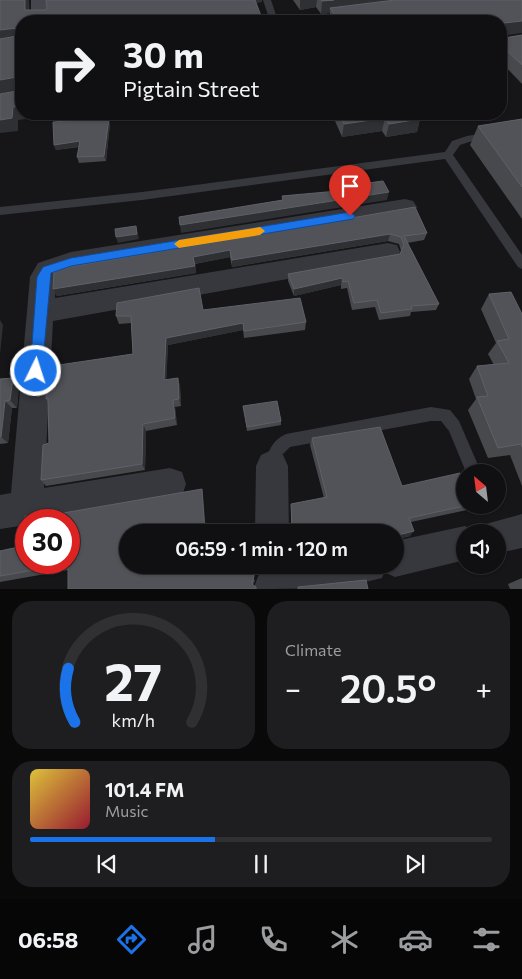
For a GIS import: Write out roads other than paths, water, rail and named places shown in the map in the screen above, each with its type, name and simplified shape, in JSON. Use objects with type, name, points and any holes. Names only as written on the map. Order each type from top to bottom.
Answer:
[{"type":"street","points":[[39,0],[40,15]]},
{"type":"street","points":[[170,484],[13,510],[43,277],[46,270],[56,265],[405,207]]},
{"type":"street","points":[[295,225],[308,265]]},
{"type":"street","points":[[40,312],[388,252]]},
{"type":"street","points":[[272,466],[272,524]]},
{"type":"street","points":[[506,534],[522,531]]},
{"type":"street","points":[[404,557],[456,546]]},
{"type":"street","points":[[272,580],[311,574]]},
{"type":"lane","points":[[267,0],[272,15]]},
{"type":"lane","points":[[343,15],[351,14]]},
{"type":"lane","points":[[0,211],[142,196],[448,155],[456,143],[471,138],[522,130]]},
{"type":"lane","points":[[448,155],[522,264]]},
{"type":"lane","points":[[272,466],[276,451],[286,441],[431,414],[445,415],[454,426],[471,464]]}]
